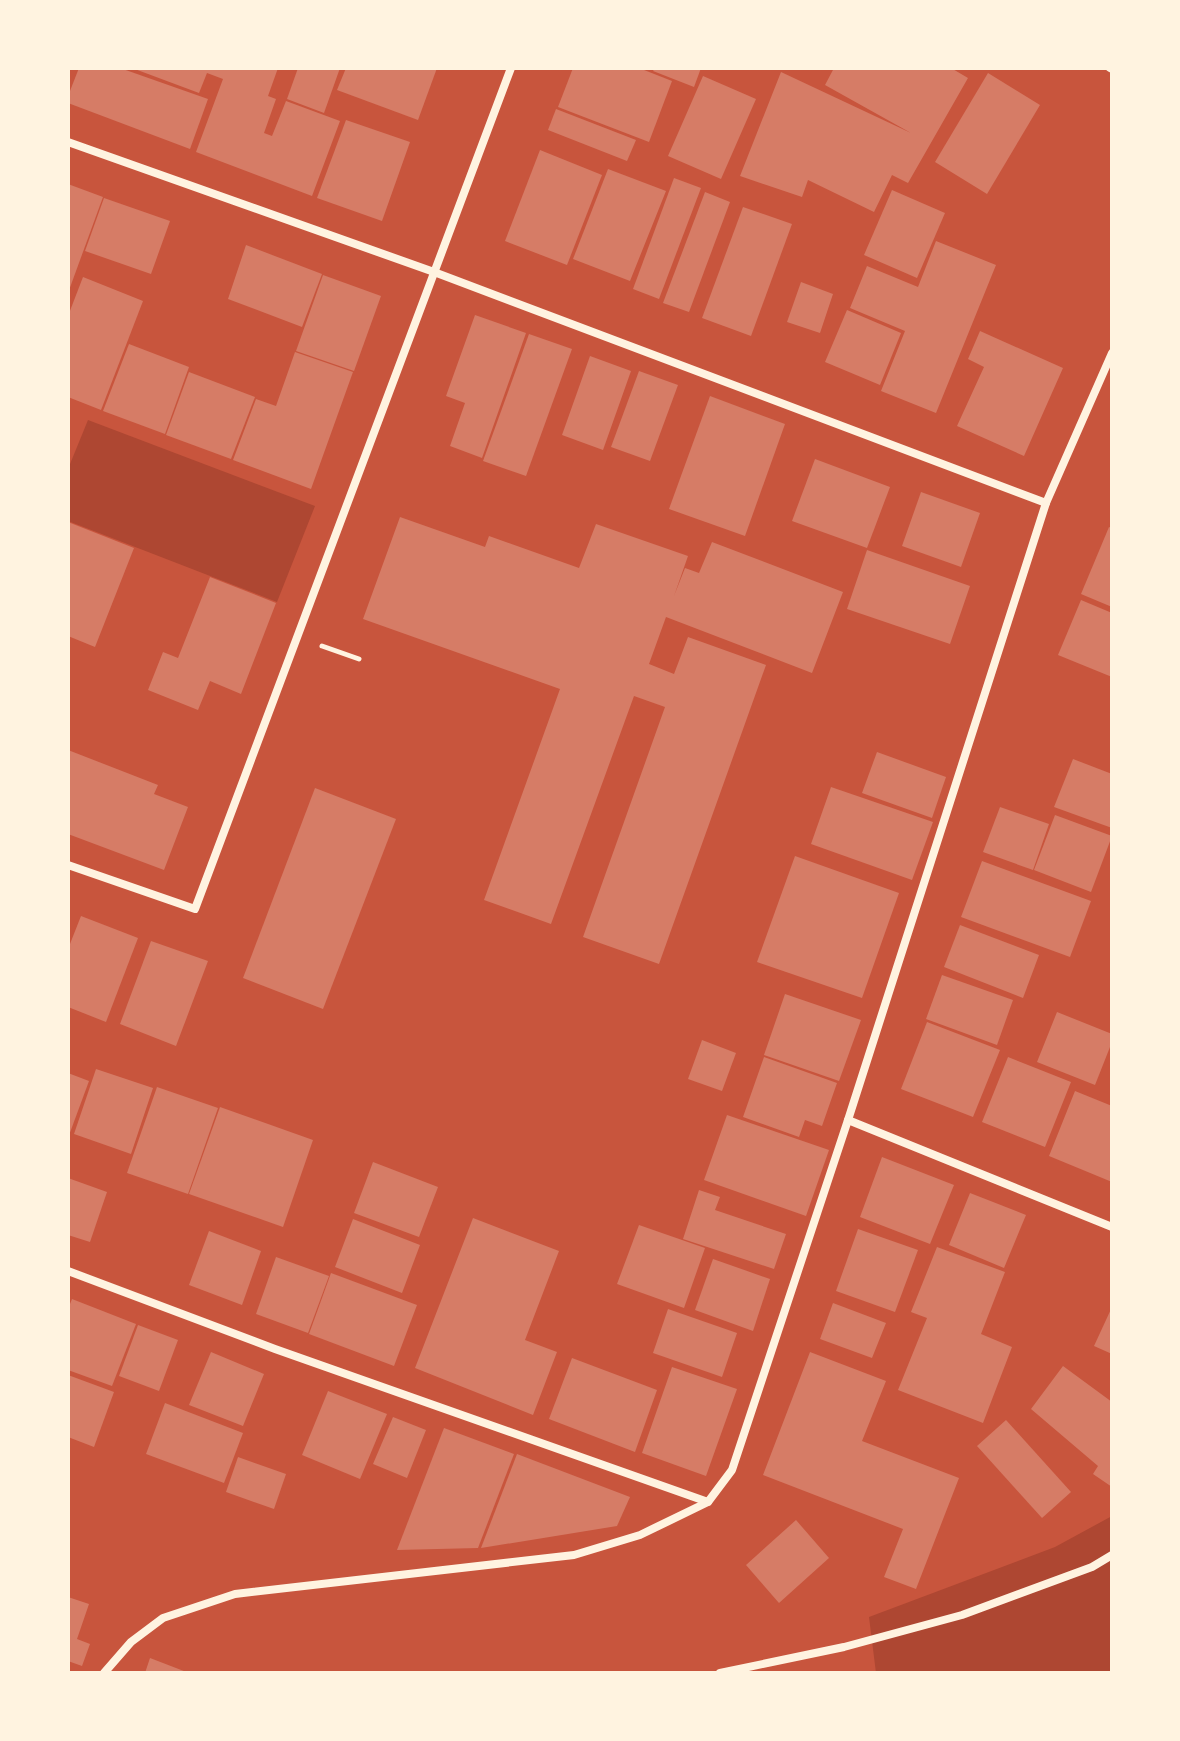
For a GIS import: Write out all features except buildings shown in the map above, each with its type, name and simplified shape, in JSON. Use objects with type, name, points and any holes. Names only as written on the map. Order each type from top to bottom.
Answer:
[{"type":"street","points":[[68,865],[195,909],[511,68]]},
{"type":"street","points":[[68,142],[434,272],[1046,503]]},
{"type":"street","points":[[104,1673],[131,1642],[163,1618],[235,1594],[574,1555],[640,1535],[708,1502],[732,1470],[1046,503],[1112,353]]},
{"type":"street","points":[[848,1120],[1112,1227]]},
{"type":"street","points":[[68,1271],[275,1349],[708,1502]]},
{"type":"street","points":[[720,1673],[844,1647],[962,1615],[1092,1567],[1112,1555]]},
{"type":"shaded area","points":[[88,420],[315,506],[277,602],[68,521],[68,469]]},
{"type":"shaded area","points":[[1112,1516],[1112,1673],[876,1673],[869,1617],[1055,1547]]}]
